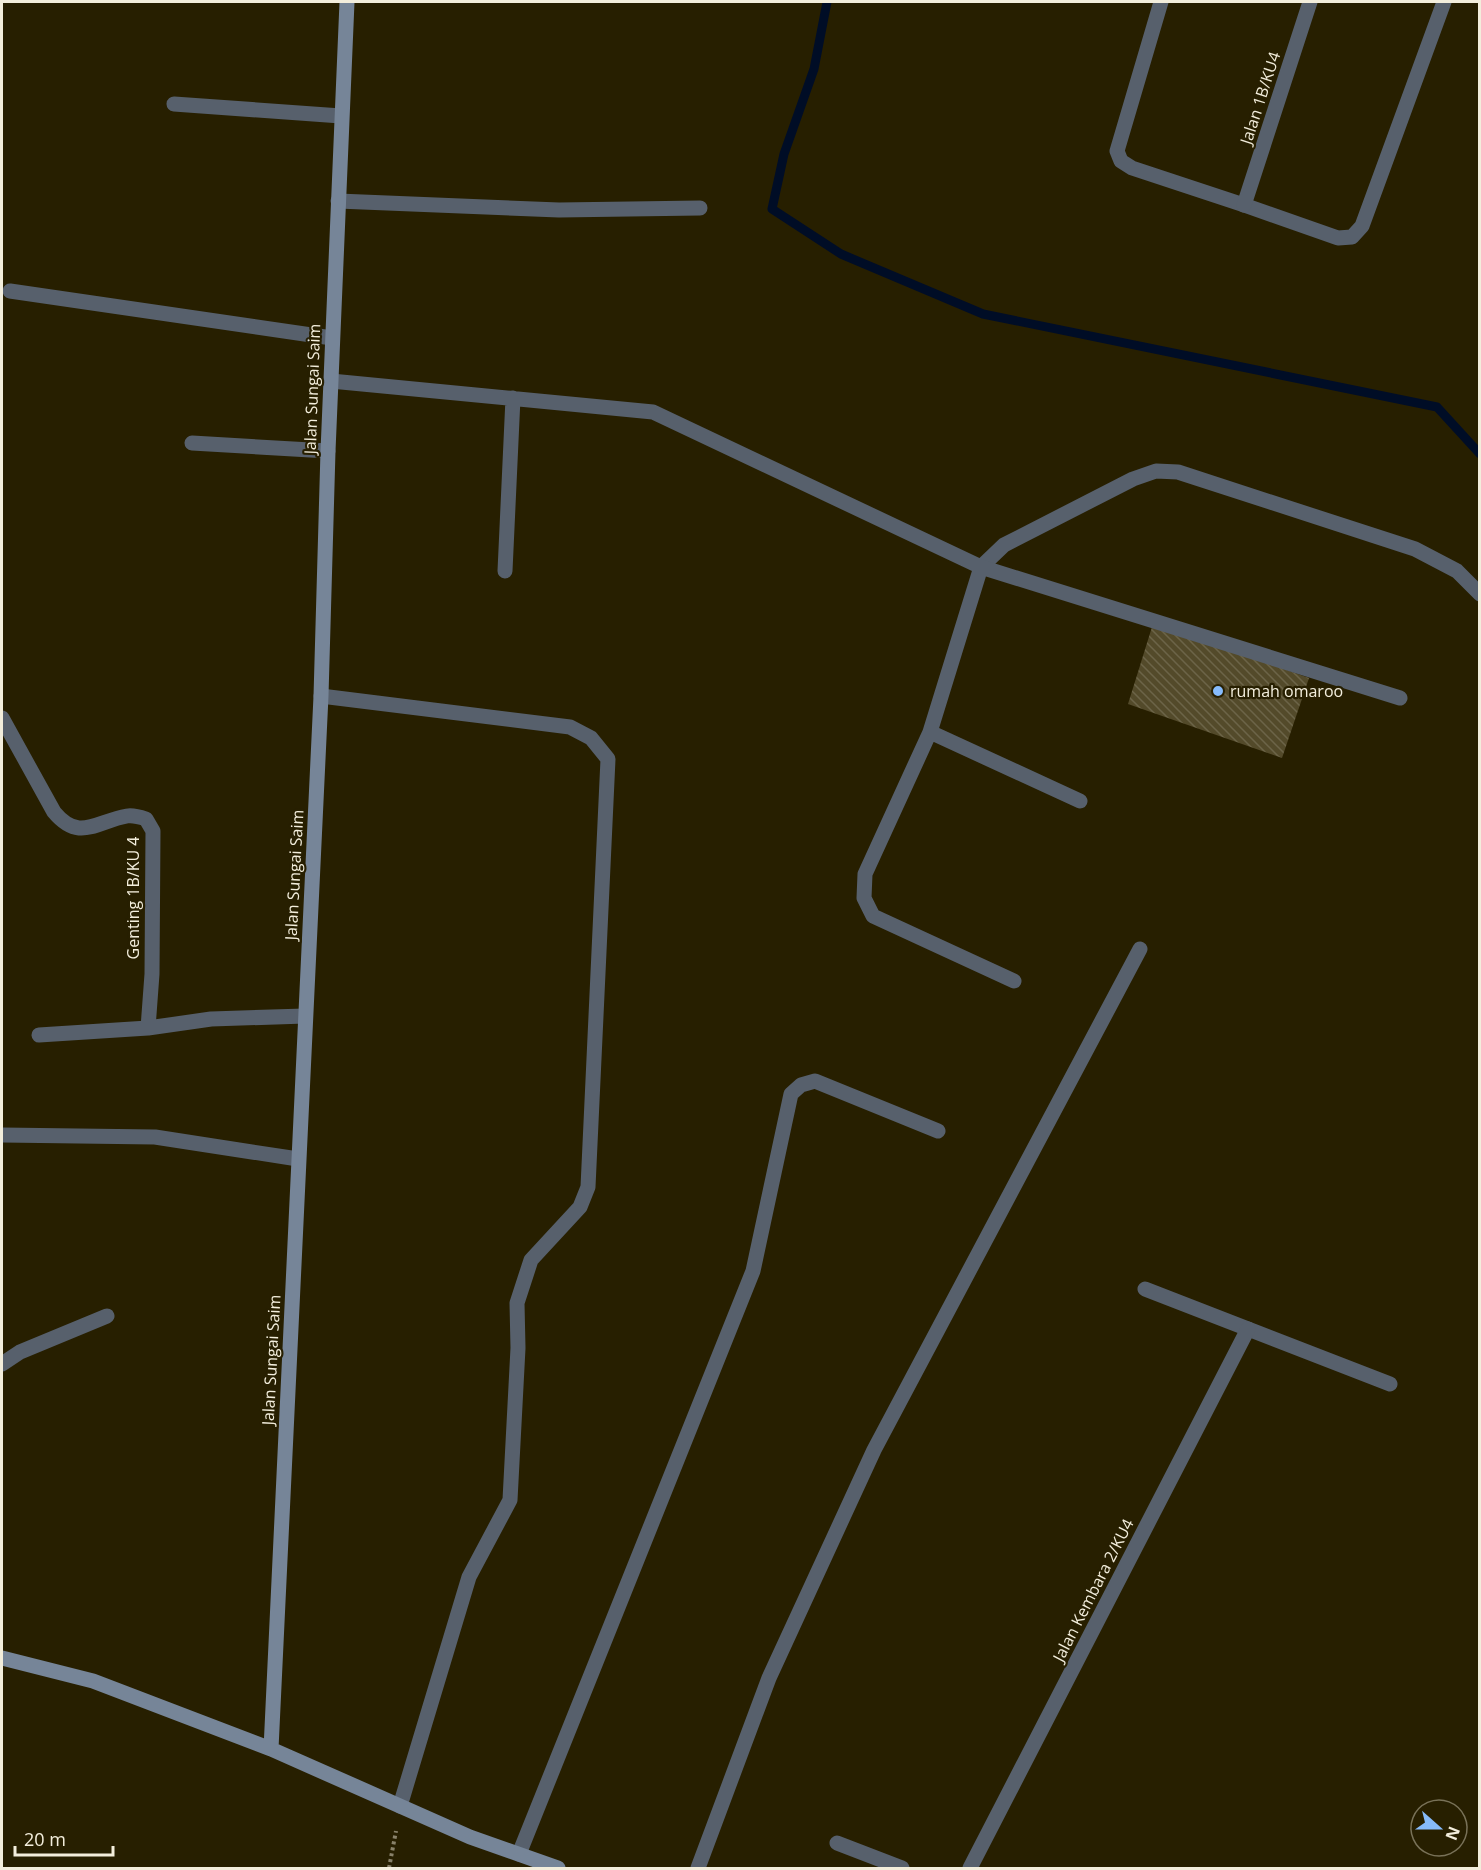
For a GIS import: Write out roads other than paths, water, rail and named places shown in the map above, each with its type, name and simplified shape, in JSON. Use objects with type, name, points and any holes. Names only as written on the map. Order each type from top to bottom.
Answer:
[{"type":"street","name":"Jalan Sungai Saim","points":[[271,1749],[304,1016],[321,696],[332,338],[347,2]]},
{"type":"street","points":[[1161,2],[1117,151],[1121,161],[1132,168],[1338,238],[1352,237],[1362,226],[1444,2]]},
{"type":"street","name":"Jalan 1B/KU4","points":[[1244,205],[1310,2]]},
{"type":"street","points":[[174,104],[341,116]]},
{"type":"street","points":[[338,201],[559,210],[700,208]]},
{"type":"street","points":[[10,291],[332,338]]},
{"type":"street","points":[[331,381],[653,412],[981,567],[1400,698]]},
{"type":"street","points":[[505,571],[513,398]]},
{"type":"street","points":[[192,443],[328,451]]},
{"type":"street","points":[[1014,981],[873,916],[864,898],[865,874],[930,732],[981,567],[1005,545],[1132,478],[1156,471],[1178,472],[1415,549],[1457,571],[1479,594]]},
{"type":"street","points":[[321,696],[570,727],[591,738],[608,759],[588,1187],[580,1207],[531,1260],[518,1303],[518,1348],[510,1500],[469,1577],[400,1806]]},
{"type":"street","name":"Genting 1B/KU 4","points":[[2,718],[54,812],[64,824],[80,829],[129,816],[146,819],[153,831],[152,974],[148,1029]]},
{"type":"street","points":[[930,732],[1080,801]]},
{"type":"street","points":[[698,1869],[769,1678],[874,1450],[1140,949]]},
{"type":"street","points":[[39,1035],[148,1029],[211,1019],[304,1016]]},
{"type":"street","points":[[519,1854],[753,1271],[791,1094],[801,1085],[815,1081],[938,1131]]},
{"type":"street","points":[[2,1135],[155,1137],[298,1159]]},
{"type":"street","points":[[1145,1289],[1390,1384]]},
{"type":"street","points":[[2,1364],[20,1352],[108,1316]]},
{"type":"street","name":"Jalan Kembara 2/KU4","points":[[970,1869],[1248,1329]]},
{"type":"street","points":[[2,1658],[93,1681],[271,1749],[470,1837],[558,1869]]},
{"type":"street","points":[[837,1843],[902,1869]]},
{"type":"waterway","points":[[827,2],[814,69],[784,154],[772,209],[841,254],[983,314],[1437,407],[1480,454]]},
{"type":"place","name":"rumah omaroo","points":[[1218,691]]}]
